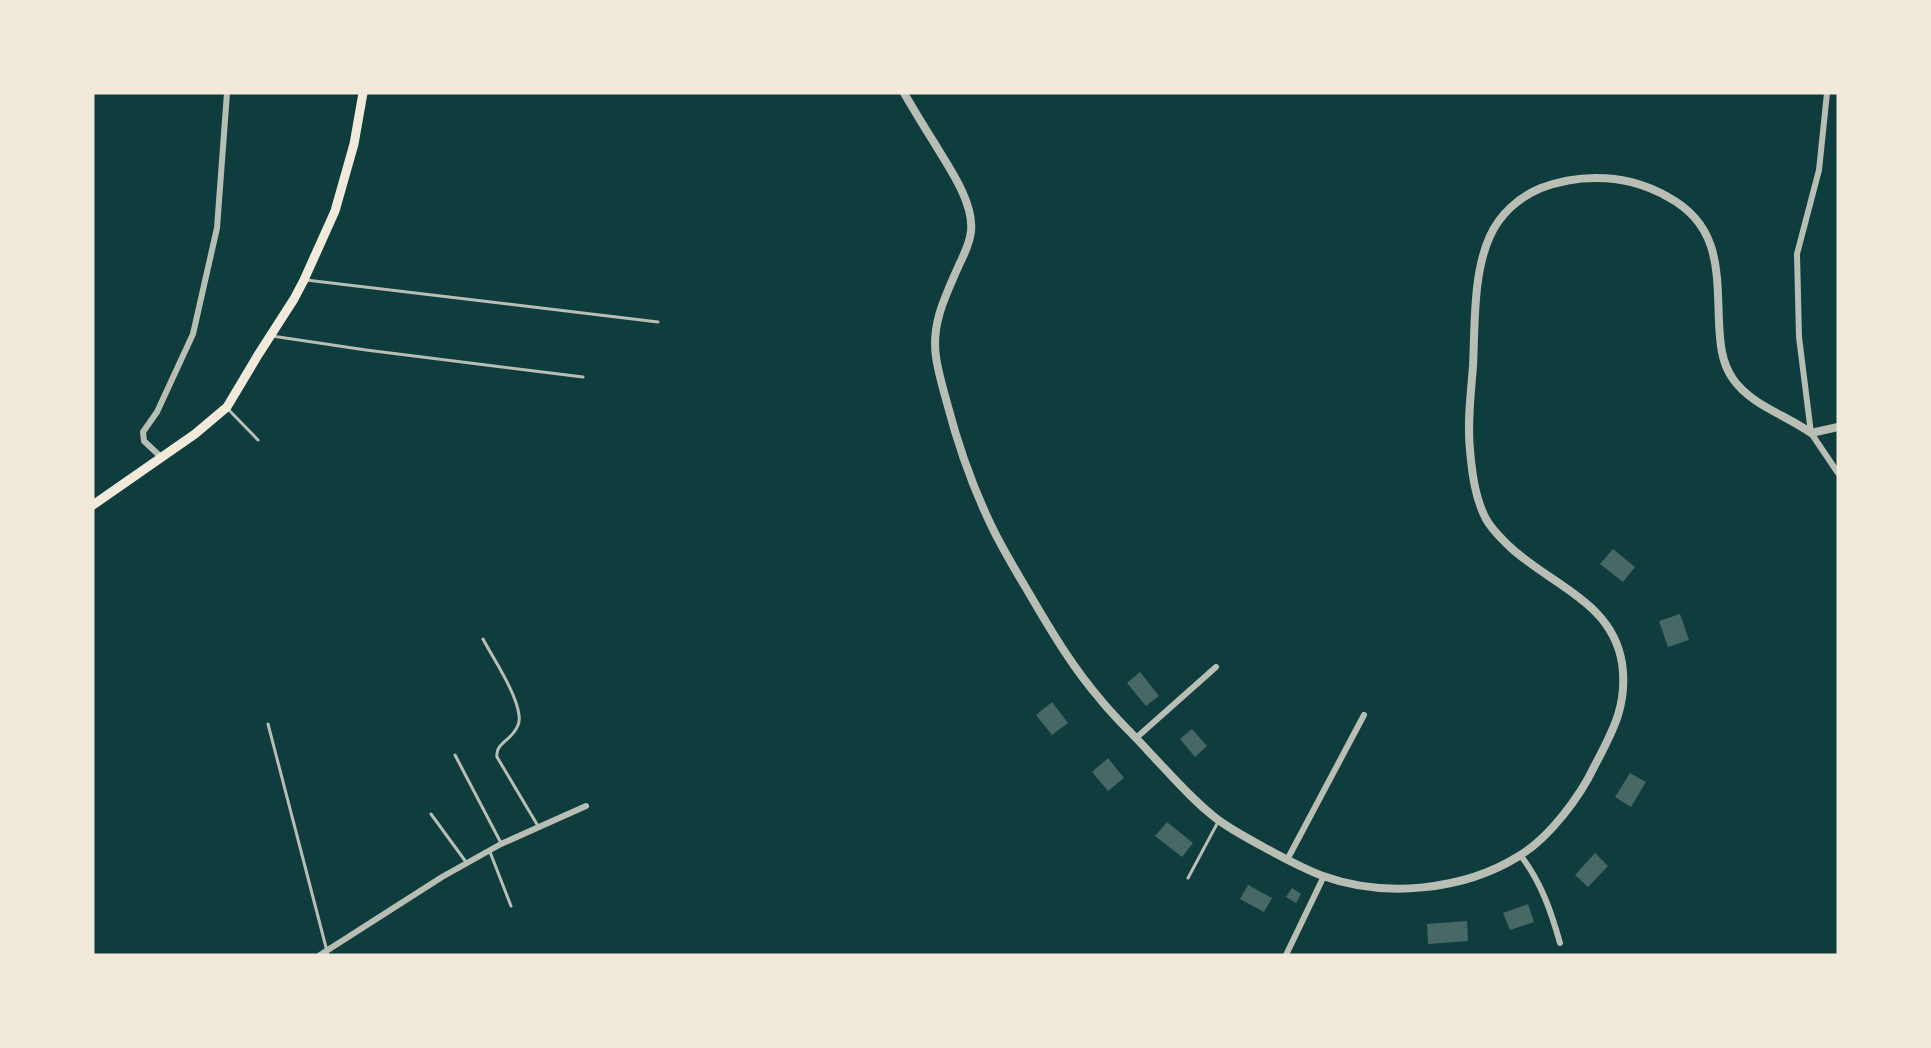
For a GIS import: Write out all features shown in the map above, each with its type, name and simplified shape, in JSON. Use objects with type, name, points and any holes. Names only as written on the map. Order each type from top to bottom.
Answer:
[{"type":"main road","points":[[93,505],[195,434],[227,407],[304,280],[335,211],[354,144],[363,93]]},
{"type":"street","points":[[161,457],[144,441],[143,432],[157,412],[193,334],[217,228],[227,93]]},
{"type":"street","points":[[904,93],[953,173],[969,214],[971,231],[967,248],[944,300],[936,330],[935,350],[959,445],[992,527],[1073,664],[1100,699],[1136,738],[1219,821],[1287,860],[1324,876],[1376,888],[1425,887],[1459,881],[1490,871],[1521,856],[1544,837],[1589,777],[1618,720],[1624,680],[1617,642],[1608,626],[1574,593],[1516,552],[1494,531],[1487,522],[1477,496],[1469,446],[1477,297],[1483,253],[1497,223],[1518,201],[1552,184],[1610,178],[1634,182],[1662,193],[1691,211],[1703,226],[1710,242],[1718,292],[1721,350],[1725,366],[1739,387],[1759,403],[1794,421],[1811,433],[1838,473]]},
{"type":"street","points":[[1811,433],[1799,337],[1797,254],[1819,170],[1827,93]]},
{"type":"street","points":[[1811,433],[1838,427]]},
{"type":"street","points":[[1136,738],[1216,667]]},
{"type":"street","points":[[1287,860],[1364,715]]},
{"type":"street","points":[[324,954],[442,877],[501,844],[586,806]]},
{"type":"street","points":[[1521,856],[1539,882],[1560,943]]},
{"type":"street","points":[[1286,955],[1324,876]]},
{"type":"lane","points":[[304,280],[658,322]]},
{"type":"lane","points":[[270,336],[583,377]]},
{"type":"lane","points":[[227,407],[258,440]]},
{"type":"lane","points":[[483,639],[516,701],[520,717],[516,730],[498,748],[497,757],[539,827]]},
{"type":"lane","points":[[268,724],[324,954]]},
{"type":"lane","points":[[455,755],[501,844]]},
{"type":"lane","points":[[431,814],[467,864]]},
{"type":"lane","points":[[1188,878],[1219,821]]},
{"type":"lane","points":[[489,852],[511,906]]},
{"type":"building","points":[[1613,549],[1635,567],[1623,582],[1600,564]]},
{"type":"building","points":[[1680,614],[1689,640],[1668,647],[1659,621]]},
{"type":"building","points":[[1140,672],[1159,696],[1146,706],[1127,683]]},
{"type":"building","points":[[1052,702],[1068,723],[1052,735],[1036,715]]},
{"type":"building","points":[[1192,729],[1207,746],[1195,757],[1180,739]]},
{"type":"building","points":[[1108,758],[1124,778],[1108,791],[1092,772]]},
{"type":"building","points":[[1630,773],[1646,782],[1631,807],[1615,797]]},
{"type":"building","points":[[1167,822],[1193,843],[1182,857],[1155,836]]},
{"type":"building","points":[[1595,853],[1608,866],[1588,887],[1575,875]]},
{"type":"building","points":[[1248,885],[1272,898],[1264,912],[1240,899]]},
{"type":"building","points":[[1292,888],[1301,894],[1296,903],[1286,897]]},
{"type":"building","points":[[1528,904],[1534,922],[1510,930],[1503,913]]},
{"type":"building","points":[[1467,921],[1468,941],[1428,944],[1427,924]]}]
